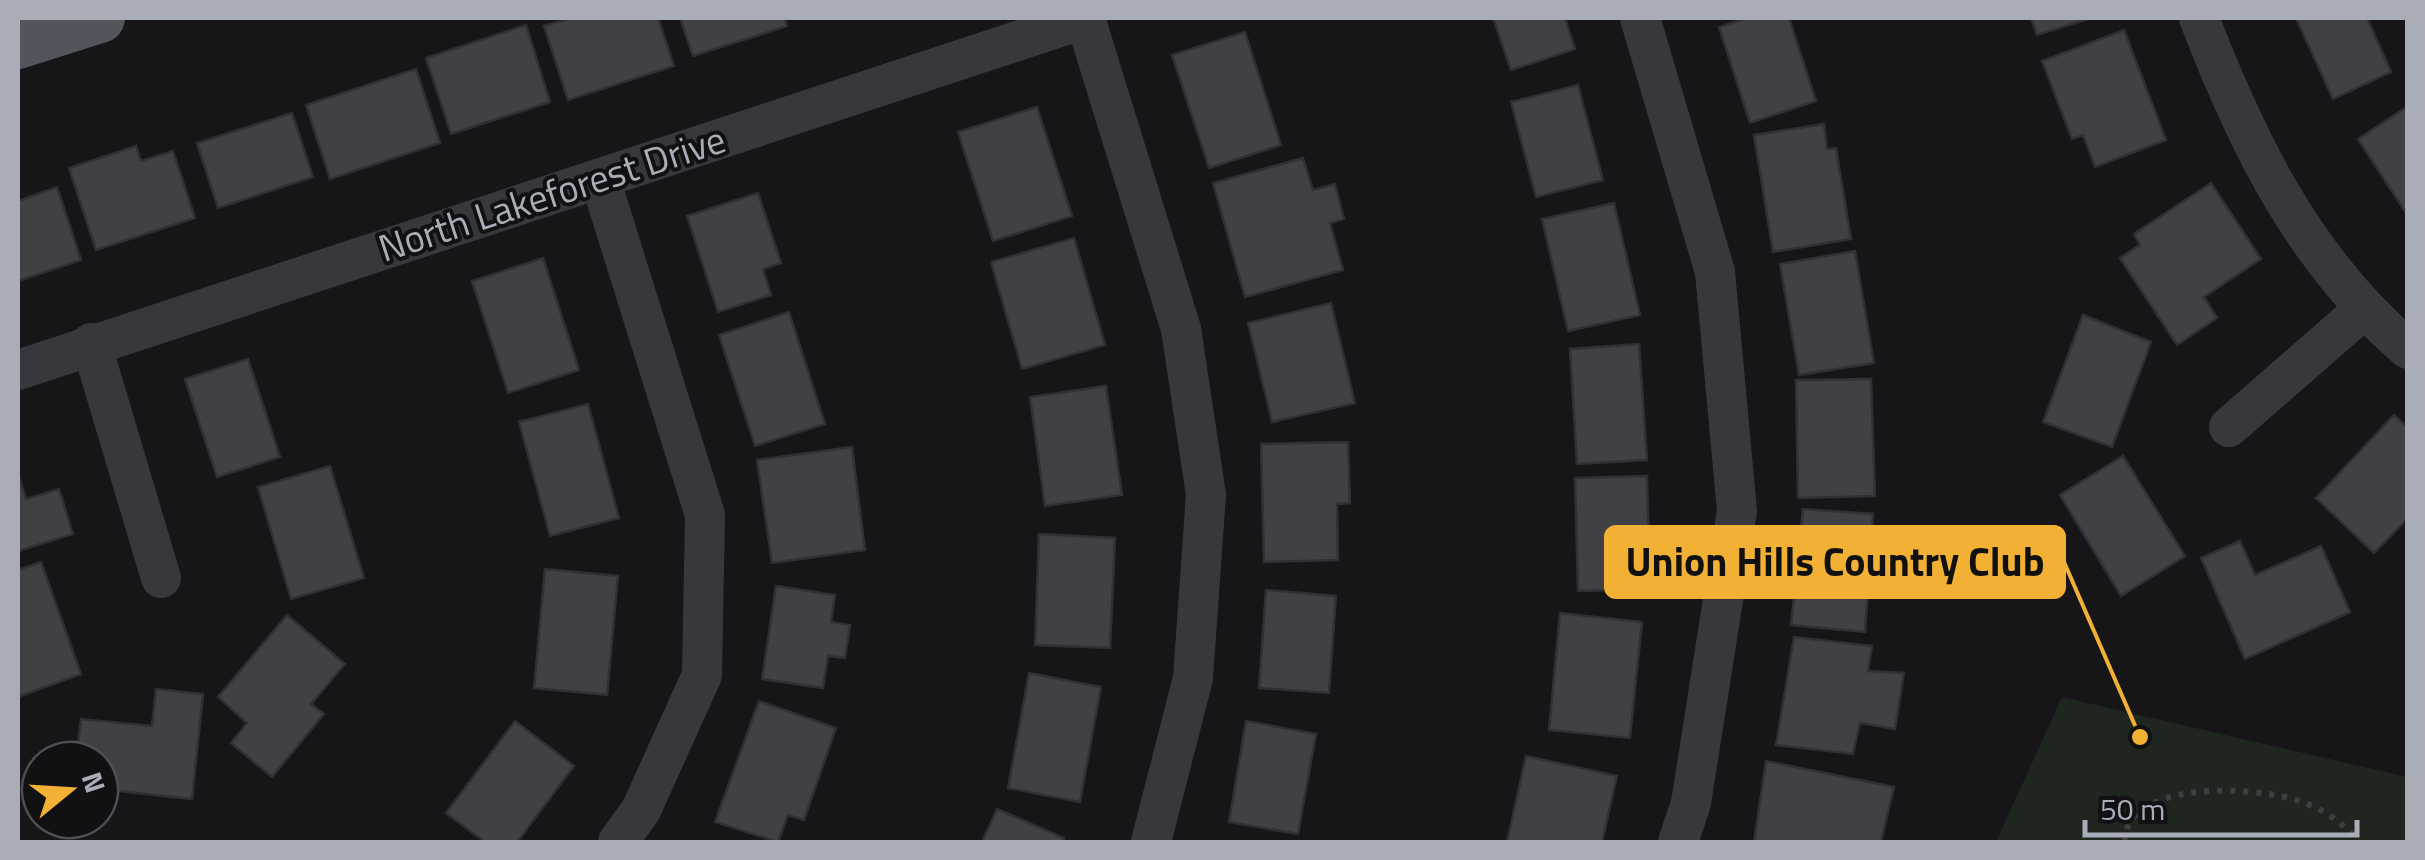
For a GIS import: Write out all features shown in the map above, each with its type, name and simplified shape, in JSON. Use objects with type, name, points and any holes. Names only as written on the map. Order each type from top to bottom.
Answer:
[{"type":"main road","points":[[18,44],[100,18]]},
{"type":"street","points":[[1086,18],[1181,329],[1206,495],[1194,678],[1151,842]]},
{"type":"street","name":"North Lakeforest Drive","points":[[18,370],[1086,18]]},
{"type":"street","points":[[1640,18],[1715,272],[1737,512],[1690,803],[1678,842]]},
{"type":"street","points":[[2199,18],[2237,115],[2288,211],[2363,310],[2408,348]]},
{"type":"street","points":[[600,180],[704,516],[702,676],[642,810],[618,842]]},
{"type":"street","points":[[2229,427],[2363,310]]},
{"type":"street","points":[[91,343],[161,578]]},
{"type":"path","points":[[2124,842],[2131,820],[2166,798],[2209,790],[2262,793],[2306,803],[2340,821],[2358,842]]},
{"type":"shaded area","points":[[2062,697],[2407,777],[2407,842],[1996,842]]},
{"type":"building","points":[[571,18],[658,18],[674,66],[568,100],[544,26]]},
{"type":"building","points":[[680,18],[784,18],[787,26],[693,56]]},
{"type":"building","points":[[1493,18],[1565,18],[1575,49],[1511,70]]},
{"type":"building","points":[[1747,18],[1789,18],[1816,101],[1750,123],[1719,27]]},
{"type":"building","points":[[2031,18],[2091,18],[2037,35]]},
{"type":"building","points":[[2296,18],[2367,18],[2391,72],[2333,99]]},
{"type":"building","points":[[526,25],[550,102],[451,134],[426,58]]},
{"type":"building","points":[[2124,30],[2166,140],[2095,167],[2083,135],[2072,139],[2042,61]]},
{"type":"building","points":[[1245,32],[1281,145],[1209,168],[1172,55]]},
{"type":"building","points":[[416,69],[440,143],[330,179],[306,105]]},
{"type":"building","points":[[1578,85],[1603,180],[1536,197],[1511,102]]},
{"type":"building","points":[[2408,106],[2408,216],[2358,139]]},
{"type":"building","points":[[1037,107],[1072,216],[993,241],[958,132]]},
{"type":"building","points":[[292,113],[313,177],[218,208],[197,143]]},
{"type":"building","points":[[1824,124],[1827,149],[1836,148],[1851,239],[1773,252],[1754,135]]},
{"type":"building","points":[[136,146],[141,161],[173,151],[195,218],[96,250],[69,168]]},
{"type":"building","points":[[1303,158],[1313,190],[1335,184],[1344,219],[1330,223],[1343,270],[1245,297],[1213,183]]},
{"type":"building","points":[[2211,183],[2261,259],[2204,297],[2217,318],[2177,345],[2120,258],[2140,245],[2134,234]]},
{"type":"building","points":[[57,187],[81,260],[18,281],[18,201]]},
{"type":"building","points":[[758,193],[781,263],[763,269],[771,295],[718,312],[687,216]]},
{"type":"building","points":[[1614,203],[1640,315],[1568,331],[1542,219]]},
{"type":"building","points":[[1074,238],[1105,345],[1022,369],[991,262]]},
{"type":"building","points":[[1855,251],[1874,363],[1799,375],[1780,264]]},
{"type":"building","points":[[543,258],[579,370],[508,393],[472,281]]},
{"type":"building","points":[[1331,303],[1355,403],[1272,422],[1248,323]]},
{"type":"building","points":[[789,312],[825,424],[755,446],[719,335]]},
{"type":"building","points":[[2083,315],[2151,342],[2112,447],[2043,422]]},
{"type":"building","points":[[1639,344],[1647,460],[1577,464],[1570,349]]},
{"type":"building","points":[[248,359],[280,457],[217,477],[185,379]]},
{"type":"building","points":[[1871,379],[1875,496],[1798,498],[1796,380]]},
{"type":"building","points":[[1106,386],[1122,495],[1045,506],[1030,397]]},
{"type":"building","points":[[588,404],[619,518],[550,536],[519,422]]},
{"type":"building","points":[[2394,415],[2408,428],[2408,518],[2374,553],[2316,498]]},
{"type":"building","points":[[1348,442],[1350,503],[1337,504],[1338,560],[1264,562],[1261,444]]},
{"type":"building","points":[[852,447],[865,550],[772,563],[757,460]]},
{"type":"building","points":[[2123,456],[2185,556],[2121,596],[2060,495]]},
{"type":"building","points":[[330,466],[364,578],[291,599],[258,487]]},
{"type":"building","points":[[18,473],[26,499],[59,489],[73,534],[18,551]]},
{"type":"building","points":[[1647,476],[1650,589],[1578,591],[1575,478]]},
{"type":"building","points":[[1803,509],[1873,514],[1865,632],[1791,625]]},
{"type":"building","points":[[1039,534],[1115,538],[1110,648],[1035,645]]},
{"type":"building","points":[[2240,541],[2255,575],[2321,546],[2350,612],[2245,659],[2201,558]]},
{"type":"building","points":[[41,562],[81,674],[18,697],[18,570]]},
{"type":"building","points":[[545,569],[618,576],[607,695],[534,688]]},
{"type":"building","points":[[776,586],[835,595],[831,622],[850,625],[845,658],[828,656],[823,688],[762,679]]},
{"type":"building","points":[[1266,590],[1336,596],[1329,693],[1259,688]]},
{"type":"building","points":[[1560,613],[1642,622],[1630,738],[1549,730]]},
{"type":"building","points":[[287,615],[345,664],[311,704],[324,714],[272,777],[231,743],[247,723],[218,697]]},
{"type":"building","points":[[1794,637],[1872,646],[1868,671],[1904,673],[1895,729],[1860,723],[1853,754],[1776,745]]},
{"type":"building","points":[[1029,673],[1101,687],[1080,802],[1008,788]]},
{"type":"building","points":[[156,689],[203,694],[192,799],[120,791],[120,740],[78,740],[81,719],[152,726]]},
{"type":"building","points":[[759,701],[836,728],[804,820],[788,815],[778,842],[715,822]]},
{"type":"building","points":[[515,721],[574,766],[517,842],[485,842],[446,813]]},
{"type":"building","points":[[1246,721],[1316,734],[1298,834],[1229,822]]},
{"type":"building","points":[[1526,756],[1617,776],[1602,842],[1507,842]]},
{"type":"building","points":[[1766,761],[1894,787],[1881,842],[1754,842]]},
{"type":"building","points":[[997,809],[1064,838],[1062,842],[982,842]]},
{"type":"place","name":"Union Hills Country Club","points":[[2140,737]]}]
